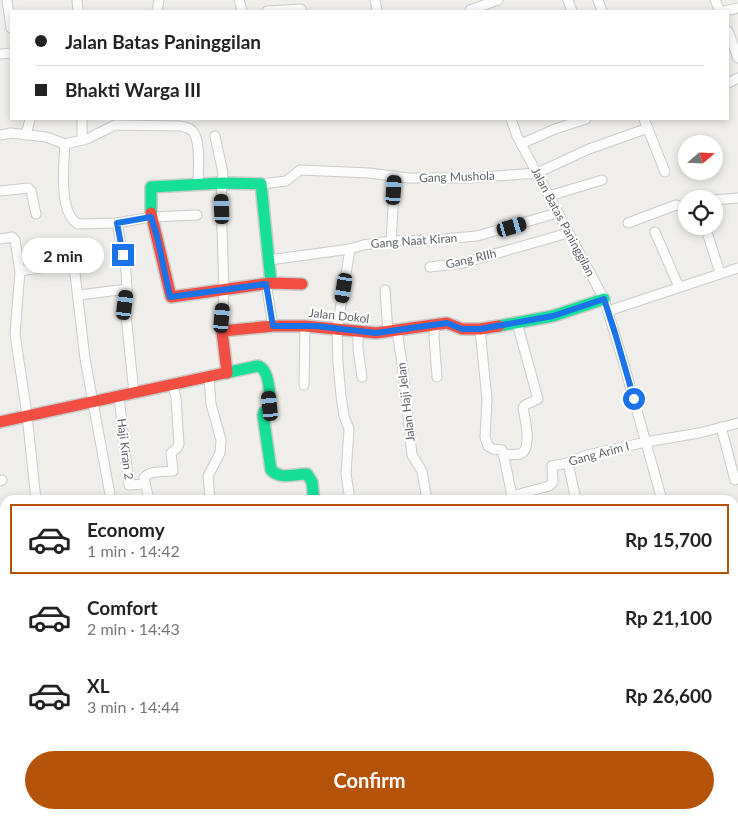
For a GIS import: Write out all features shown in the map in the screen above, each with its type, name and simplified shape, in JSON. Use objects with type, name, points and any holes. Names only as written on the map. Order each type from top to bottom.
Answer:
[{"type":"street","points":[[7,0],[10,21]]},
{"type":"street","points":[[473,10],[498,0]]},
{"type":"street","points":[[276,10],[301,7]]},
{"type":"street","points":[[729,35],[734,55]]},
{"type":"street","points":[[26,135],[30,120]]},
{"type":"street","points":[[82,120],[82,140]]},
{"type":"street","name":"Jalan Batas Paninggilan","points":[[511,120],[521,144],[604,299],[661,495]]},
{"type":"street","points":[[521,144],[555,129],[583,120]]},
{"type":"street","points":[[644,120],[665,172]]},
{"type":"street","points":[[0,135],[11,133],[46,137],[65,144],[90,138],[114,125],[180,126],[189,128],[194,133],[198,144],[198,184]]},
{"type":"street","points":[[537,173],[589,149],[648,128]]},
{"type":"street","points":[[216,136],[222,162],[223,183],[221,198],[224,242],[222,265],[224,290],[222,344],[227,374]]},
{"type":"street","points":[[65,144],[63,180],[67,210],[73,222],[78,224],[117,223],[151,217],[196,215]]},
{"type":"street","name":"Gang Mushola","points":[[261,184],[286,181],[300,170],[369,173],[408,178],[450,178],[537,173]]},
{"type":"street","points":[[391,241],[395,176]]},
{"type":"street","points":[[549,196],[602,180]]},
{"type":"street","points":[[273,326],[269,283],[269,260],[261,184],[223,183],[151,187],[151,217],[170,297],[269,283],[302,284]]},
{"type":"street","points":[[0,191],[28,188],[31,191],[36,214]]},
{"type":"street","points":[[723,199],[738,198]]},
{"type":"street","points":[[628,223],[678,206]]},
{"type":"street","name":"Gang Naat Kiran","points":[[269,260],[350,249],[391,241],[477,236],[558,214]]},
{"type":"street","points":[[117,223],[126,272],[127,289],[125,305],[134,394]]},
{"type":"street","points":[[655,232],[679,287]]},
{"type":"street","name":"Gang RIIh","points":[[430,267],[463,263],[568,233]]},
{"type":"street","points":[[707,235],[720,273]]},
{"type":"street","points":[[0,239],[12,237],[16,240],[20,271],[14,334],[27,415],[35,495]]},
{"type":"street","points":[[349,495],[346,474],[349,428],[344,416],[341,396],[337,329],[350,249]]},
{"type":"street","points":[[20,271],[73,264],[79,295],[85,359],[110,495]]},
{"type":"street","points":[[608,311],[720,273],[737,270]]},
{"type":"street","points":[[79,295],[127,289]]},
{"type":"street","name":"Jalan Haji Jelan","points":[[384,290],[392,331],[403,370],[412,455],[422,471],[426,495]]},
{"type":"street","name":"Jalan Dokol","points":[[222,331],[273,326],[305,326],[376,333],[450,323],[462,329],[480,329],[553,316],[604,299]]},
{"type":"street","points":[[503,455],[521,453],[526,448],[528,442],[523,408],[525,405],[538,399],[517,322]]},
{"type":"street","points":[[435,324],[437,377]]},
{"type":"street","points":[[304,385],[305,326]]},
{"type":"street","points":[[480,329],[487,400],[485,437],[488,446],[493,449],[502,450],[511,495]]},
{"type":"street","points":[[358,332],[362,378]]},
{"type":"street","points":[[0,422],[173,386],[258,366],[265,369],[270,409],[264,412],[263,415],[271,470],[274,474],[280,476],[307,474],[312,482],[313,495]]},
{"type":"street","points":[[209,378],[211,404],[221,440],[220,453],[208,476],[210,495]]},
{"type":"street","points":[[149,495],[144,478],[147,474],[173,471],[171,453],[179,444],[176,398],[173,386]]},
{"type":"street","name":"Haji Kiran 2","points":[[119,397],[129,485],[146,484]]},
{"type":"street","name":"Gang Arim I","points":[[522,495],[550,486],[553,482],[552,466],[568,463],[587,455],[699,433],[738,423]]},
{"type":"street","points":[[721,427],[735,480]]},
{"type":"street","points":[[568,463],[575,495]]},
{"type":"traffic: fast","points":[[151,213],[151,187],[223,183],[261,184],[271,283]]},
{"type":"traffic: fast","points":[[499,326],[553,316],[604,299]]},
{"type":"traffic: fast","points":[[225,373],[258,366],[265,372],[270,409],[264,412],[263,415],[271,470],[283,476],[307,474],[312,482],[313,495]]},
{"type":"traffic: jam","points":[[151,213],[171,297],[271,283],[302,284]]},
{"type":"traffic: jam","points":[[227,373],[222,331],[273,326],[305,326],[376,333],[447,323],[462,329],[499,326]]},
{"type":"traffic: jam","points":[[0,422],[225,373]]},
{"type":"route","points":[[123,255],[117,223],[151,217],[170,297],[266,284],[273,326],[316,326],[366,333],[397,331],[443,323],[450,323],[462,329],[480,329],[553,316],[604,299],[634,399]]}]
